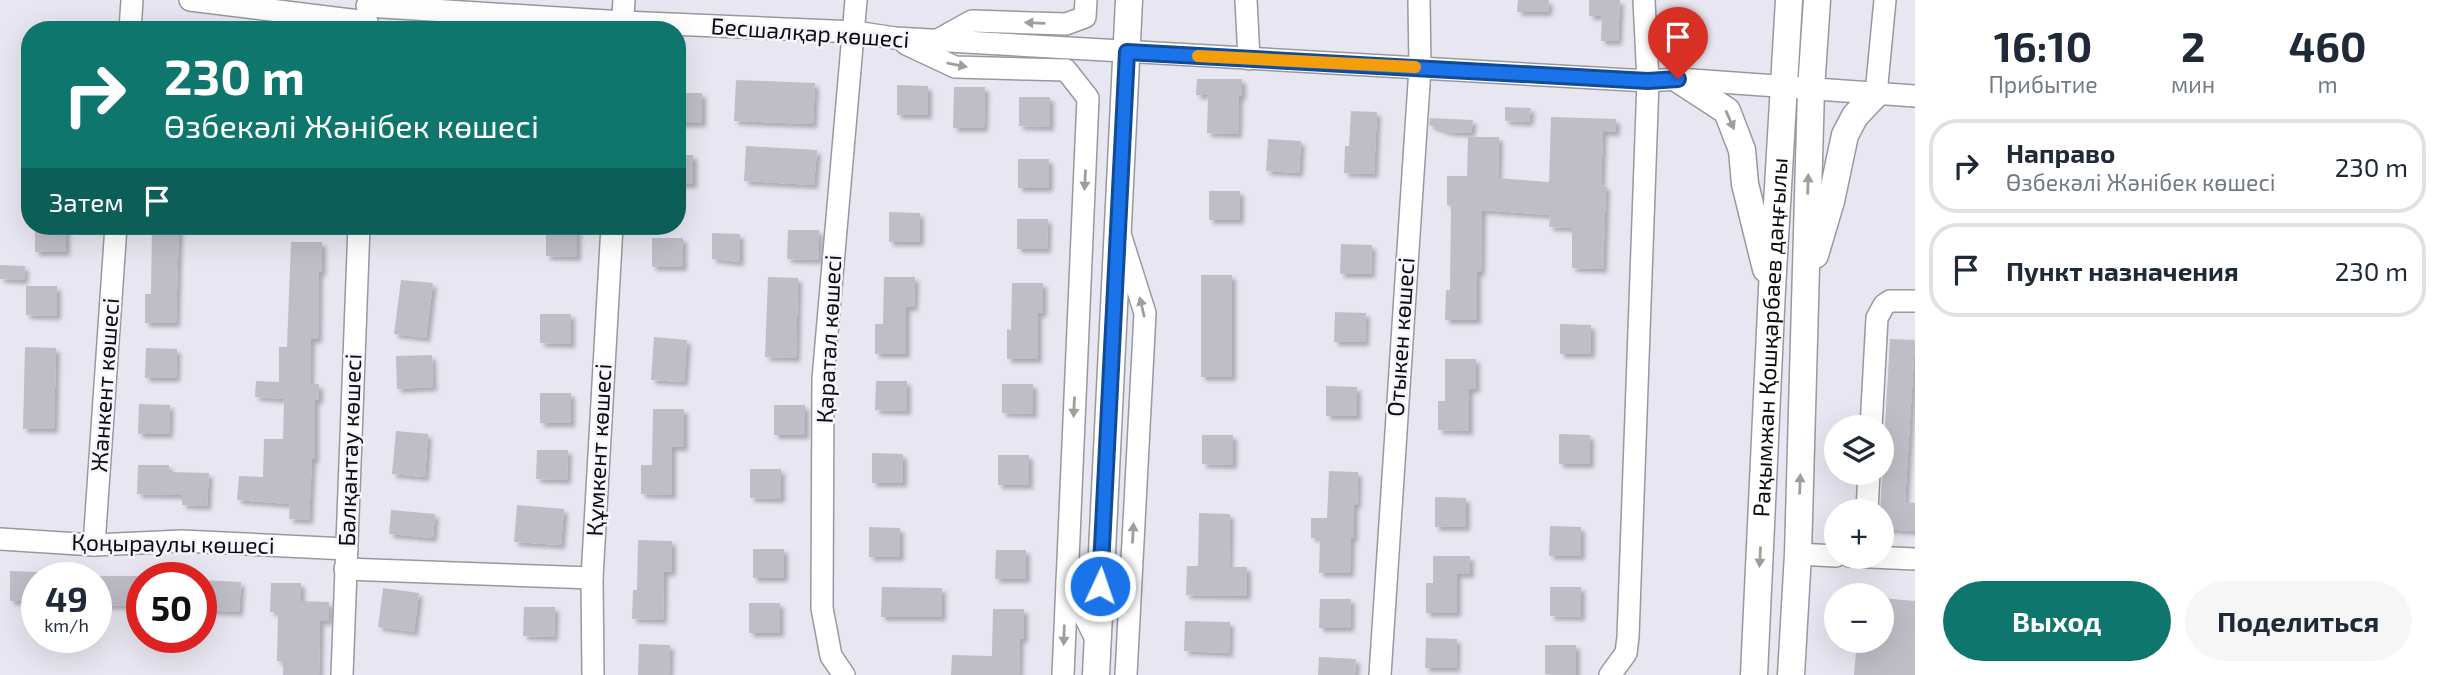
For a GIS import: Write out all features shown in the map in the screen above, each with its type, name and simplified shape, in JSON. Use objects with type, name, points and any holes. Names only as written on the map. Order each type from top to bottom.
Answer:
[{"type":"main road","points":[[1096,675],[1129,0]]},
{"type":"main road","name":"Рақымжан Қошқарбаев даңғылы","points":[[1755,675],[1772,289],[1789,0]]},
{"type":"main road","name":"Рақымжан Қошқарбаев даңғылы","points":[[1791,675],[1798,554],[1811,89],[1817,0]]},
{"type":"main road","points":[[1815,33],[1828,0]]},
{"type":"main road","points":[[1678,79],[1727,111],[1742,150],[1745,184],[1756,235],[1772,289]]},
{"type":"main road","points":[[1805,287],[1831,201],[1845,135],[1855,116],[1876,94]]},
{"type":"street","points":[[131,21],[132,0]]},
{"type":"street","name":"Бесшалқар көшесі","points":[[190,0],[367,14],[516,21]]},
{"type":"street","points":[[623,21],[624,0]]},
{"type":"street","name":"Қаратал көшесі","points":[[844,675],[831,656],[822,608],[823,379],[856,0]]},
{"type":"street","points":[[936,41],[972,21],[1066,24],[1085,17],[1086,0]]},
{"type":"street","points":[[1246,0],[1249,59]]},
{"type":"street","name":"Отыкен көшесі","points":[[1380,675],[1420,68],[1419,0]]},
{"type":"street","points":[[1610,675],[1618,668],[1626,653],[1628,638],[1648,81],[1644,0]]},
{"type":"street","points":[[1876,94],[1885,0]]},
{"type":"street","name":"Бесшалқар көшесі","points":[[686,28],[855,32],[936,41],[1648,81],[1678,79],[1915,96]]},
{"type":"street","points":[[895,38],[955,66],[1066,70],[1088,98],[1063,675]]},
{"type":"street","points":[[1118,229],[1145,313],[1126,675]]},
{"type":"street","name":"Жанкент көшесі","points":[[94,545],[115,235]]},
{"type":"street","name":"Балқантау көшесі","points":[[342,675],[359,235]]},
{"type":"street","name":"Құмкент көшесі","points":[[593,675],[592,578],[611,235]]},
{"type":"street","points":[[1872,415],[1879,310],[1891,301],[1915,301]]},
{"type":"street","name":"Қоңыраулы көшесі","points":[[0,539],[94,545],[182,541],[346,559],[592,578]]},
{"type":"street","points":[[1798,554],[1824,555]]},
{"type":"street","points":[[1894,558],[1915,559]]},
{"type":"street","points":[[1066,579],[1097,641]]},
{"type":"building","points":[[1518,0],[1549,0],[1548,12],[1517,12]]},
{"type":"building","points":[[1589,0],[1620,0],[1618,41],[1601,41],[1602,16],[1589,16]]},
{"type":"building","points":[[1197,79],[1242,79],[1238,134],[1207,133],[1208,95],[1196,95]]},
{"type":"building","points":[[736,80],[815,83],[813,124],[734,121]]},
{"type":"building","points":[[897,85],[928,86],[928,115],[897,115]]},
{"type":"building","points":[[954,87],[985,87],[984,128],[953,128]]},
{"type":"building","points":[[686,93],[702,93],[702,123],[686,123]]},
{"type":"building","points":[[1019,97],[1050,97],[1050,127],[1019,126]]},
{"type":"building","points":[[1505,107],[1531,108],[1529,122],[1505,121]]},
{"type":"building","points":[[1351,111],[1377,112],[1374,174],[1344,173]]},
{"type":"building","points":[[1551,117],[1616,119],[1616,132],[1603,132],[1601,185],[1606,186],[1603,269],[1572,268],[1572,228],[1549,227],[1550,215],[1482,210],[1481,272],[1477,272],[1477,320],[1445,320],[1446,290],[1450,290],[1451,206],[1447,205],[1447,176],[1467,176],[1468,137],[1499,137],[1498,178],[1549,182]]},
{"type":"building","points":[[1430,118],[1473,120],[1471,133],[1449,132],[1429,125]]},
{"type":"building","points":[[1268,139],[1301,141],[1299,173],[1266,171]]},
{"type":"building","points":[[746,146],[817,150],[814,185],[744,181]]},
{"type":"building","points":[[686,155],[693,155],[693,184],[686,184]]},
{"type":"building","points":[[1018,159],[1049,159],[1049,188],[1018,188]]},
{"type":"building","points":[[1209,191],[1240,191],[1240,220],[1209,220]]},
{"type":"building","points":[[889,212],[920,213],[920,242],[889,242]]},
{"type":"building","points":[[1017,219],[1048,219],[1047,249],[1017,249]]},
{"type":"building","points":[[788,230],[819,230],[819,260],[787,259]]},
{"type":"building","points":[[712,233],[740,234],[740,262],[712,259]]},
{"type":"building","points":[[35,235],[66,235],[66,252],[35,252]]},
{"type":"building","points":[[152,235],[179,235],[176,323],[145,323],[145,294],[151,294]]},
{"type":"building","points":[[546,235],[577,235],[577,257],[546,256]]},
{"type":"building","points":[[652,238],[683,238],[683,267],[652,267]]},
{"type":"building","points":[[291,242],[322,242],[318,339],[311,339],[310,384],[319,384],[319,400],[315,400],[315,459],[312,459],[309,520],[289,519],[290,504],[237,500],[239,476],[263,477],[264,439],[283,439],[284,399],[255,397],[256,381],[279,382],[279,347],[287,347]]},
{"type":"building","points":[[1341,244],[1372,245],[1371,274],[1340,274]]},
{"type":"building","points":[[0,265],[25,266],[24,280],[0,279]]},
{"type":"building","points":[[1201,275],[1232,275],[1232,377],[1201,377]]},
{"type":"building","points":[[768,277],[798,278],[796,358],[765,357]]},
{"type":"building","points":[[884,277],[915,277],[914,307],[906,307],[906,354],[875,354],[875,324],[883,324]]},
{"type":"building","points":[[401,280],[433,283],[426,338],[394,334]]},
{"type":"building","points":[[1012,283],[1043,283],[1043,313],[1038,313],[1038,359],[1007,359]]},
{"type":"building","points":[[26,286],[57,286],[57,316],[26,315]]},
{"type":"building","points":[[1335,312],[1366,313],[1365,342],[1334,342]]},
{"type":"building","points":[[540,314],[571,314],[571,344],[540,343]]},
{"type":"building","points":[[1560,324],[1591,325],[1591,354],[1560,354]]},
{"type":"building","points":[[654,337],[687,340],[684,382],[651,380]]},
{"type":"building","points":[[1890,339],[1915,340],[1905,502],[1915,503],[1915,531],[1894,530],[1894,499],[1881,499],[1882,485],[1894,485],[1894,415],[1886,415]]},
{"type":"building","points":[[25,347],[56,348],[54,429],[23,429]]},
{"type":"building","points":[[146,348],[177,349],[176,378],[145,378]]},
{"type":"building","points":[[432,355],[433,387],[397,389],[396,356]]},
{"type":"building","points":[[1445,359],[1476,359],[1476,389],[1469,389],[1469,431],[1438,430],[1438,401],[1445,401]]},
{"type":"building","points":[[876,381],[907,381],[907,411],[875,410]]},
{"type":"building","points":[[1002,384],[1033,384],[1033,414],[1002,413]]},
{"type":"building","points":[[1326,386],[1357,387],[1357,416],[1326,416]]},
{"type":"building","points":[[540,393],[571,393],[571,423],[540,423]]},
{"type":"building","points":[[139,404],[170,405],[169,434],[138,434]]},
{"type":"building","points":[[774,405],[805,405],[805,435],[774,435]]},
{"type":"building","points":[[653,409],[684,409],[684,447],[672,447],[672,495],[641,494],[641,465],[652,465]]},
{"type":"building","points":[[396,431],[428,434],[425,477],[392,474]]},
{"type":"building","points":[[1559,434],[1590,435],[1590,464],[1559,464]]},
{"type":"building","points":[[1202,435],[1233,435],[1233,465],[1202,464]]},
{"type":"building","points":[[537,450],[568,450],[567,480],[536,479]]},
{"type":"building","points":[[872,453],[903,454],[903,483],[872,483]]},
{"type":"building","points":[[998,455],[1029,455],[1029,485],[998,485]]},
{"type":"building","points":[[138,465],[169,465],[169,472],[209,473],[207,506],[182,505],[182,495],[137,494]]},
{"type":"building","points":[[750,469],[781,469],[781,499],[750,498]]},
{"type":"building","points":[[1329,471],[1358,472],[1350,573],[1319,573],[1320,538],[1311,538],[1311,518],[1327,518]]},
{"type":"building","points":[[1435,497],[1466,498],[1466,527],[1435,527]]},
{"type":"building","points":[[517,505],[564,509],[561,545],[514,542]]},
{"type":"building","points":[[391,510],[435,514],[433,538],[389,534]]},
{"type":"building","points":[[1199,513],[1230,514],[1229,567],[1247,567],[1247,596],[1186,595],[1187,566],[1198,566]]},
{"type":"building","points":[[1550,526],[1581,527],[1581,556],[1549,556]]},
{"type":"building","points":[[869,527],[900,528],[900,557],[869,557]]},
{"type":"building","points":[[638,540],[672,541],[672,572],[664,572],[663,620],[632,619],[633,590],[637,590]]},
{"type":"building","points":[[753,549],[784,549],[784,578],[753,578]]},
{"type":"building","points":[[996,550],[1026,550],[1026,579],[995,579]]},
{"type":"building","points":[[1433,556],[1470,556],[1470,574],[1457,574],[1457,613],[1426,613],[1426,583],[1433,583]]},
{"type":"building","points":[[10,571],[21,571],[21,601],[10,601]]},
{"type":"building","points":[[112,576],[126,576],[126,606],[112,605]]},
{"type":"building","points":[[217,581],[241,582],[239,612],[217,611]]},
{"type":"building","points":[[271,583],[301,583],[301,601],[329,602],[329,621],[320,621],[319,675],[283,675],[283,661],[277,661],[278,612],[270,612]]},
{"type":"building","points":[[882,587],[942,588],[942,617],[881,617]]},
{"type":"building","points":[[1550,587],[1581,587],[1581,617],[1550,616]]},
{"type":"building","points":[[383,588],[419,593],[414,632],[378,627]]},
{"type":"building","points":[[1320,599],[1351,599],[1350,628],[1319,628]]},
{"type":"building","points":[[1894,599],[1915,601],[1915,675],[1854,675],[1856,653],[1894,653]]},
{"type":"building","points":[[749,603],[780,603],[780,633],[749,633]]},
{"type":"building","points":[[524,607],[555,607],[554,637],[523,636]]},
{"type":"building","points":[[993,609],[1024,609],[1024,639],[1020,638],[1019,675],[951,675],[952,655],[992,656]]},
{"type":"building","points":[[1185,621],[1230,622],[1229,653],[1184,651]]},
{"type":"building","points":[[1426,638],[1457,639],[1456,668],[1425,668]]},
{"type":"building","points":[[639,644],[670,645],[669,675],[638,675]]},
{"type":"building","points":[[1545,645],[1576,645],[1576,675],[1545,674]]},
{"type":"building","points":[[1319,657],[1356,659],[1355,675],[1318,675]]},
{"type":"slow traffic","points":[[1198,56],[1415,67]]},
{"type":"route","points":[[1100,586],[1127,52],[1648,81],[1678,79]]}]
